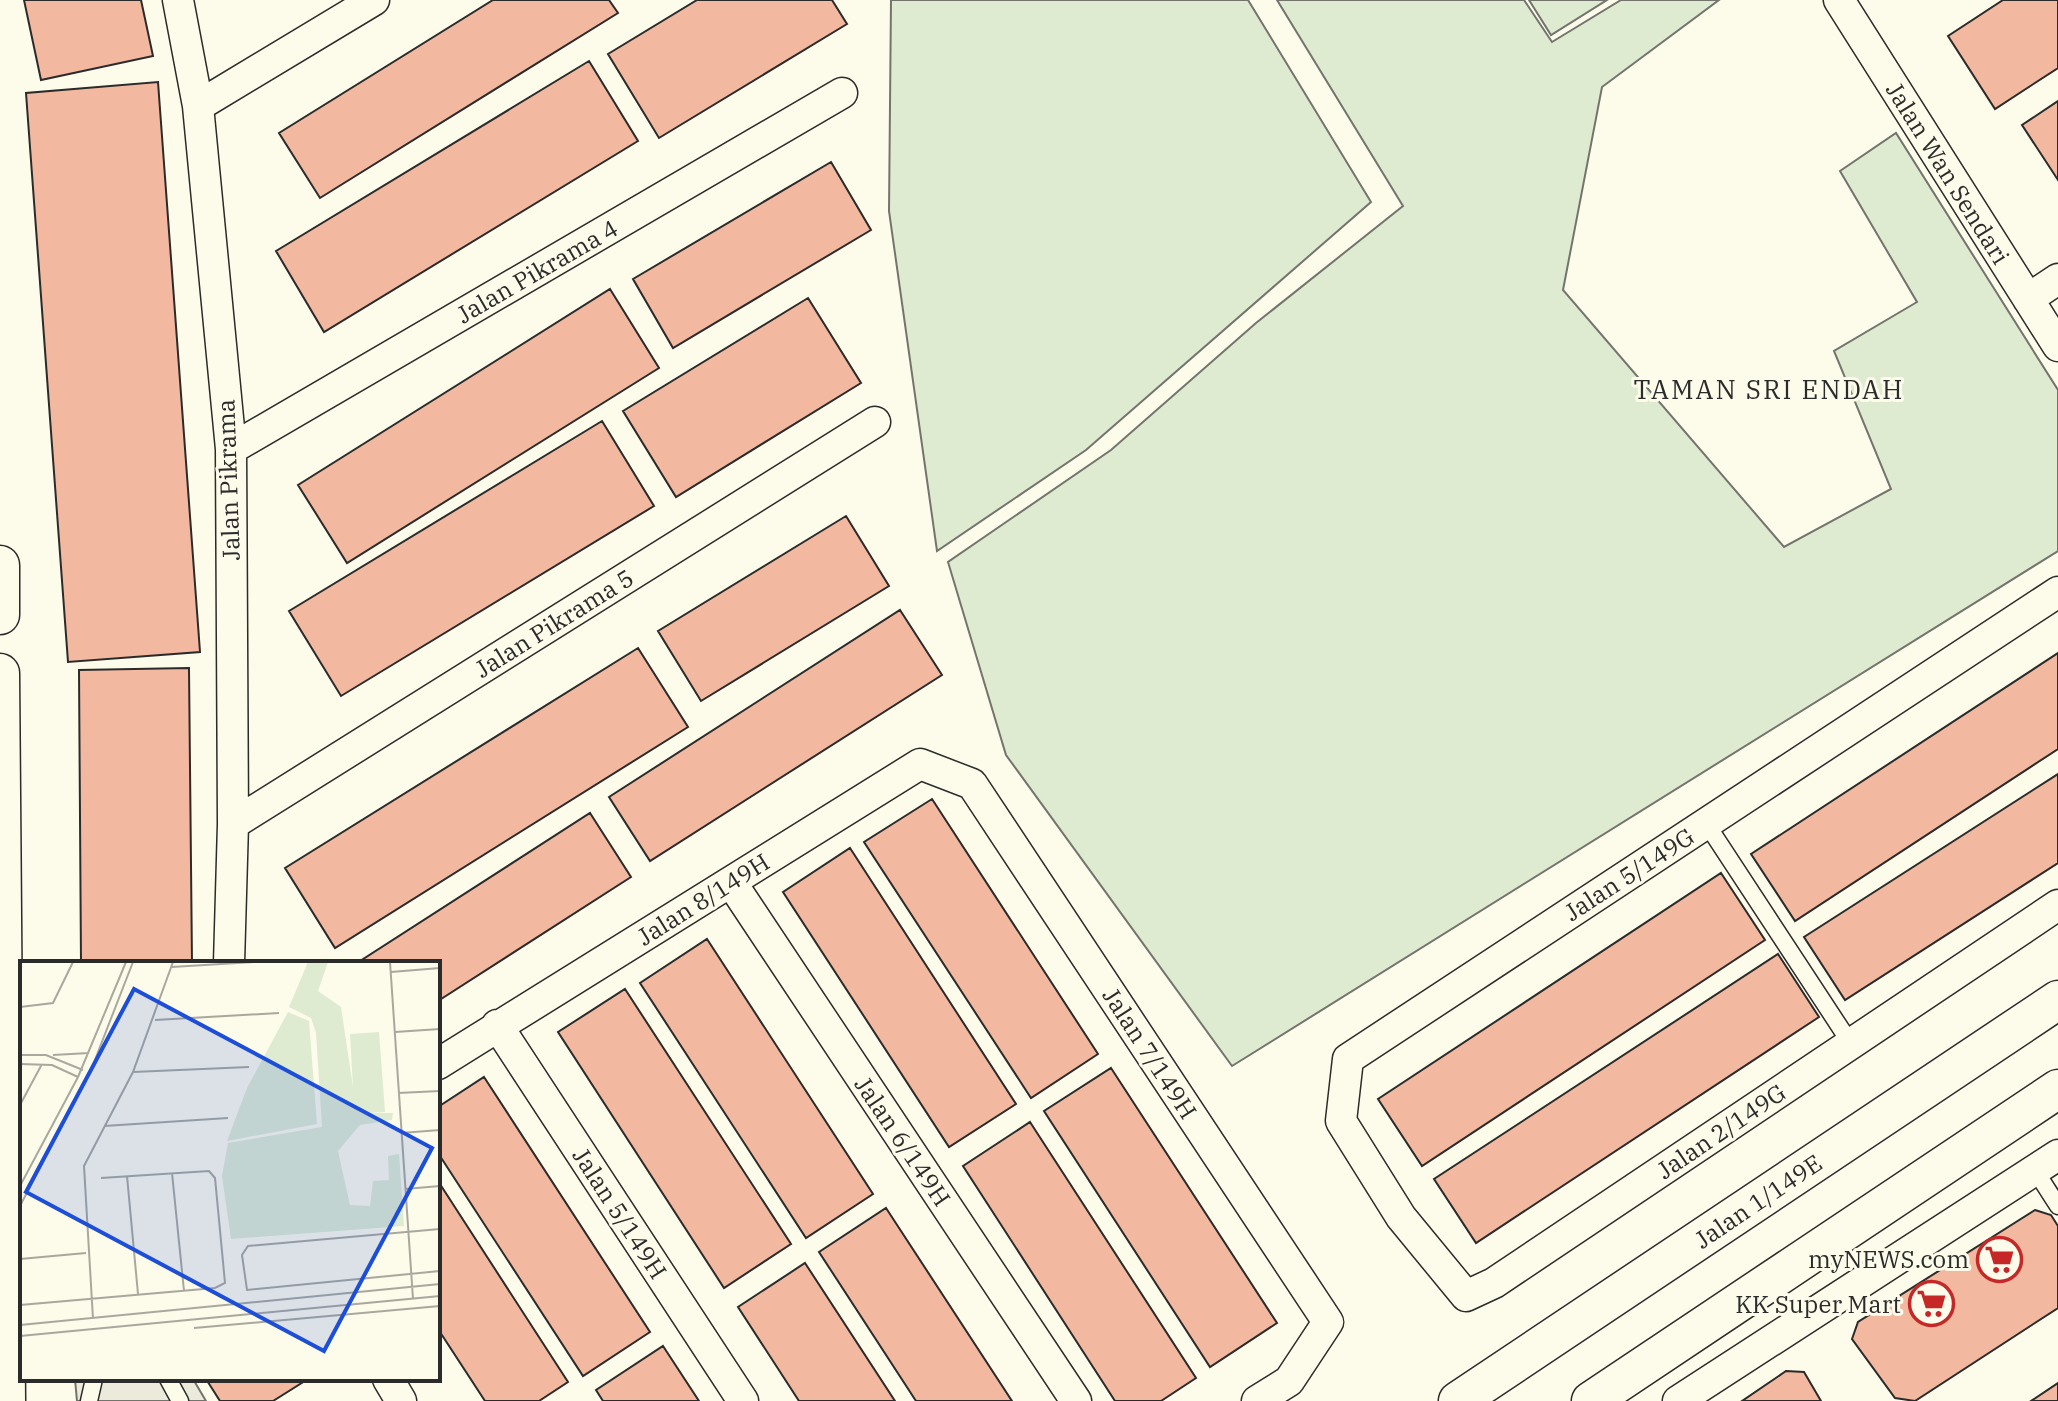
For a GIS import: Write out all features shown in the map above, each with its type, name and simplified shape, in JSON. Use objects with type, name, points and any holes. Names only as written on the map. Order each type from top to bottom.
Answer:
[{"type":"street","name":"Jalan Pikrama","points":[[178,0],[198,106],[231,449],[233,824],[229,961]]},
{"type":"street","points":[[198,106],[374,0]]},
{"type":"street","name":"Jalan Wan Sendari","points":[[1851,4],[2058,346]]},
{"type":"street","name":"Jalan Pikrama 4","points":[[231,449],[842,93]]},
{"type":"street","points":[[2028,299],[2058,279]]},
{"type":"street","name":"Jalan Pikrama 5","points":[[233,824],[875,422]]},
{"type":"street","points":[[0,565],[0,615]]},
{"type":"street","name":"Jalan 5/149G","points":[[1401,1217],[1341,1121],[1348,1059],[2058,592]]},
{"type":"street","points":[[0,673],[6,1401]]},
{"type":"street","name":"Jalan 8/149H","points":[[440,1063],[920,764],[972,784]]},
{"type":"street","name":"Jalan 7/149H","points":[[972,784],[1328,1322],[1289,1381],[1257,1401]]},
{"type":"street","name":"Jalan 6/149H","points":[[731,882],[1076,1401]]},
{"type":"street","name":"Jalan 2/149G","points":[[1401,1217],[1466,1296],[1494,1283],[2058,905]]},
{"type":"street","name":"Jalan 1/149E","points":[[1458,1401],[2058,1000]]},
{"type":"street","name":"Jalan 5/149H","points":[[497,1025],[743,1401]]},
{"type":"street","points":[[1591,1401],[2058,1089]]},
{"type":"street","points":[[1678,1401],[2047,1162]]},
{"type":"street","points":[[389,1381],[401,1401]]},
{"type":"lane","points":[[1706,823],[1851,1044]]},
{"type":"lane","points":[[2047,1162],[2058,1206]]},
{"type":"lane","points":[[89,1401],[94,1381]]},
{"type":"lane","points":[[169,1381],[180,1401]]},
{"type":"green space","points":[[891,0],[1248,0],[1371,202],[1086,450],[937,551],[889,211]]},
{"type":"green space","points":[[1277,0],[1524,0],[1552,42],[1621,0],[1719,0],[1602,87],[1563,290],[1784,547],[1891,489],[1834,351],[1917,302],[1840,171],[1896,133],[2058,390],[2058,551],[1232,1066],[1006,755],[948,562],[1111,450],[1256,323],[1403,206]]},
{"type":"green space","points":[[1529,0],[1607,0],[1551,35]]},
{"type":"shaded area","points":[[75,1381],[194,1381],[206,1401],[77,1401]]},
{"type":"building","points":[[24,0],[141,0],[153,56],[41,80]]},
{"type":"building","points":[[493,0],[609,0],[618,13],[320,198],[279,133]]},
{"type":"building","points":[[697,0],[832,0],[847,24],[659,138],[608,54]]},
{"type":"building","points":[[2003,0],[2058,0],[2058,68],[1995,109],[1948,36]]},
{"type":"building","points":[[589,61],[638,141],[324,332],[276,251]]},
{"type":"building","points":[[158,82],[200,652],[68,662],[26,93]]},
{"type":"building","points":[[2058,101],[2058,180],[2022,125]]},
{"type":"building","points":[[831,162],[871,230],[673,348],[633,279]]},
{"type":"building","points":[[610,289],[659,368],[347,563],[298,485]]},
{"type":"building","points":[[808,298],[861,383],[676,497],[623,411]]},
{"type":"building","points":[[602,421],[654,506],[341,696],[289,611]]},
{"type":"building","points":[[846,516],[889,586],[701,701],[658,631]]},
{"type":"building","points":[[900,610],[942,675],[650,861],[609,797]]},
{"type":"building","points":[[638,648],[688,727],[335,948],[285,868]]},
{"type":"building","points":[[2058,653],[2058,749],[1795,921],[1751,854]]},
{"type":"building","points":[[189,668],[192,961],[81,961],[79,670]]},
{"type":"building","points":[[2058,774],[2058,863],[1845,1000],[1804,937]]},
{"type":"building","points":[[932,799],[1098,1054],[1031,1098],[864,842]]},
{"type":"building","points":[[590,813],[631,877],[440,1000],[440,961],[360,961]]},
{"type":"building","points":[[850,848],[1016,1104],[949,1147],[783,892]]},
{"type":"building","points":[[1721,873],[1765,940],[1422,1166],[1378,1099]]},
{"type":"building","points":[[707,939],[873,1194],[806,1238],[640,983]]},
{"type":"building","points":[[1778,954],[1819,1017],[1476,1243],[1434,1179]]},
{"type":"building","points":[[625,989],[791,1244],[724,1288],[558,1032]]},
{"type":"building","points":[[1111,1068],[1277,1323],[1210,1367],[1044,1111]]},
{"type":"building","points":[[484,1077],[650,1332],[583,1376],[440,1156],[440,1106]]},
{"type":"building","points":[[1030,1122],[1196,1378],[1161,1401],[1115,1401],[963,1166]]},
{"type":"building","points":[[440,1184],[568,1382],[539,1401],[485,1401],[440,1332]]},
{"type":"building","points":[[886,1208],[1012,1401],[916,1401],[819,1252]]},
{"type":"building","points":[[2035,1210],[2051,1215],[2058,1226],[2058,1308],[1915,1401],[1895,1398],[1852,1339],[1858,1322]]},
{"type":"building","points":[[805,1263],[895,1401],[799,1401],[738,1307]]},
{"type":"building","points":[[663,1346],[699,1401],[603,1401],[596,1390]]},
{"type":"building","points":[[1786,1371],[1804,1372],[1821,1401],[1742,1401]]},
{"type":"building","points":[[207,1381],[305,1381],[273,1401],[220,1401]]},
{"type":"building","points":[[2058,1383],[2058,1401],[2031,1401]]},
{"type":"place","name":"myNEWS.com","points":[[2000,1259]]},
{"type":"place","name":"KK Super Mart","points":[[1932,1304]]},
{"type":"district","name":"TAMAN SRI ENDAH","points":[[1769,389]]}]
